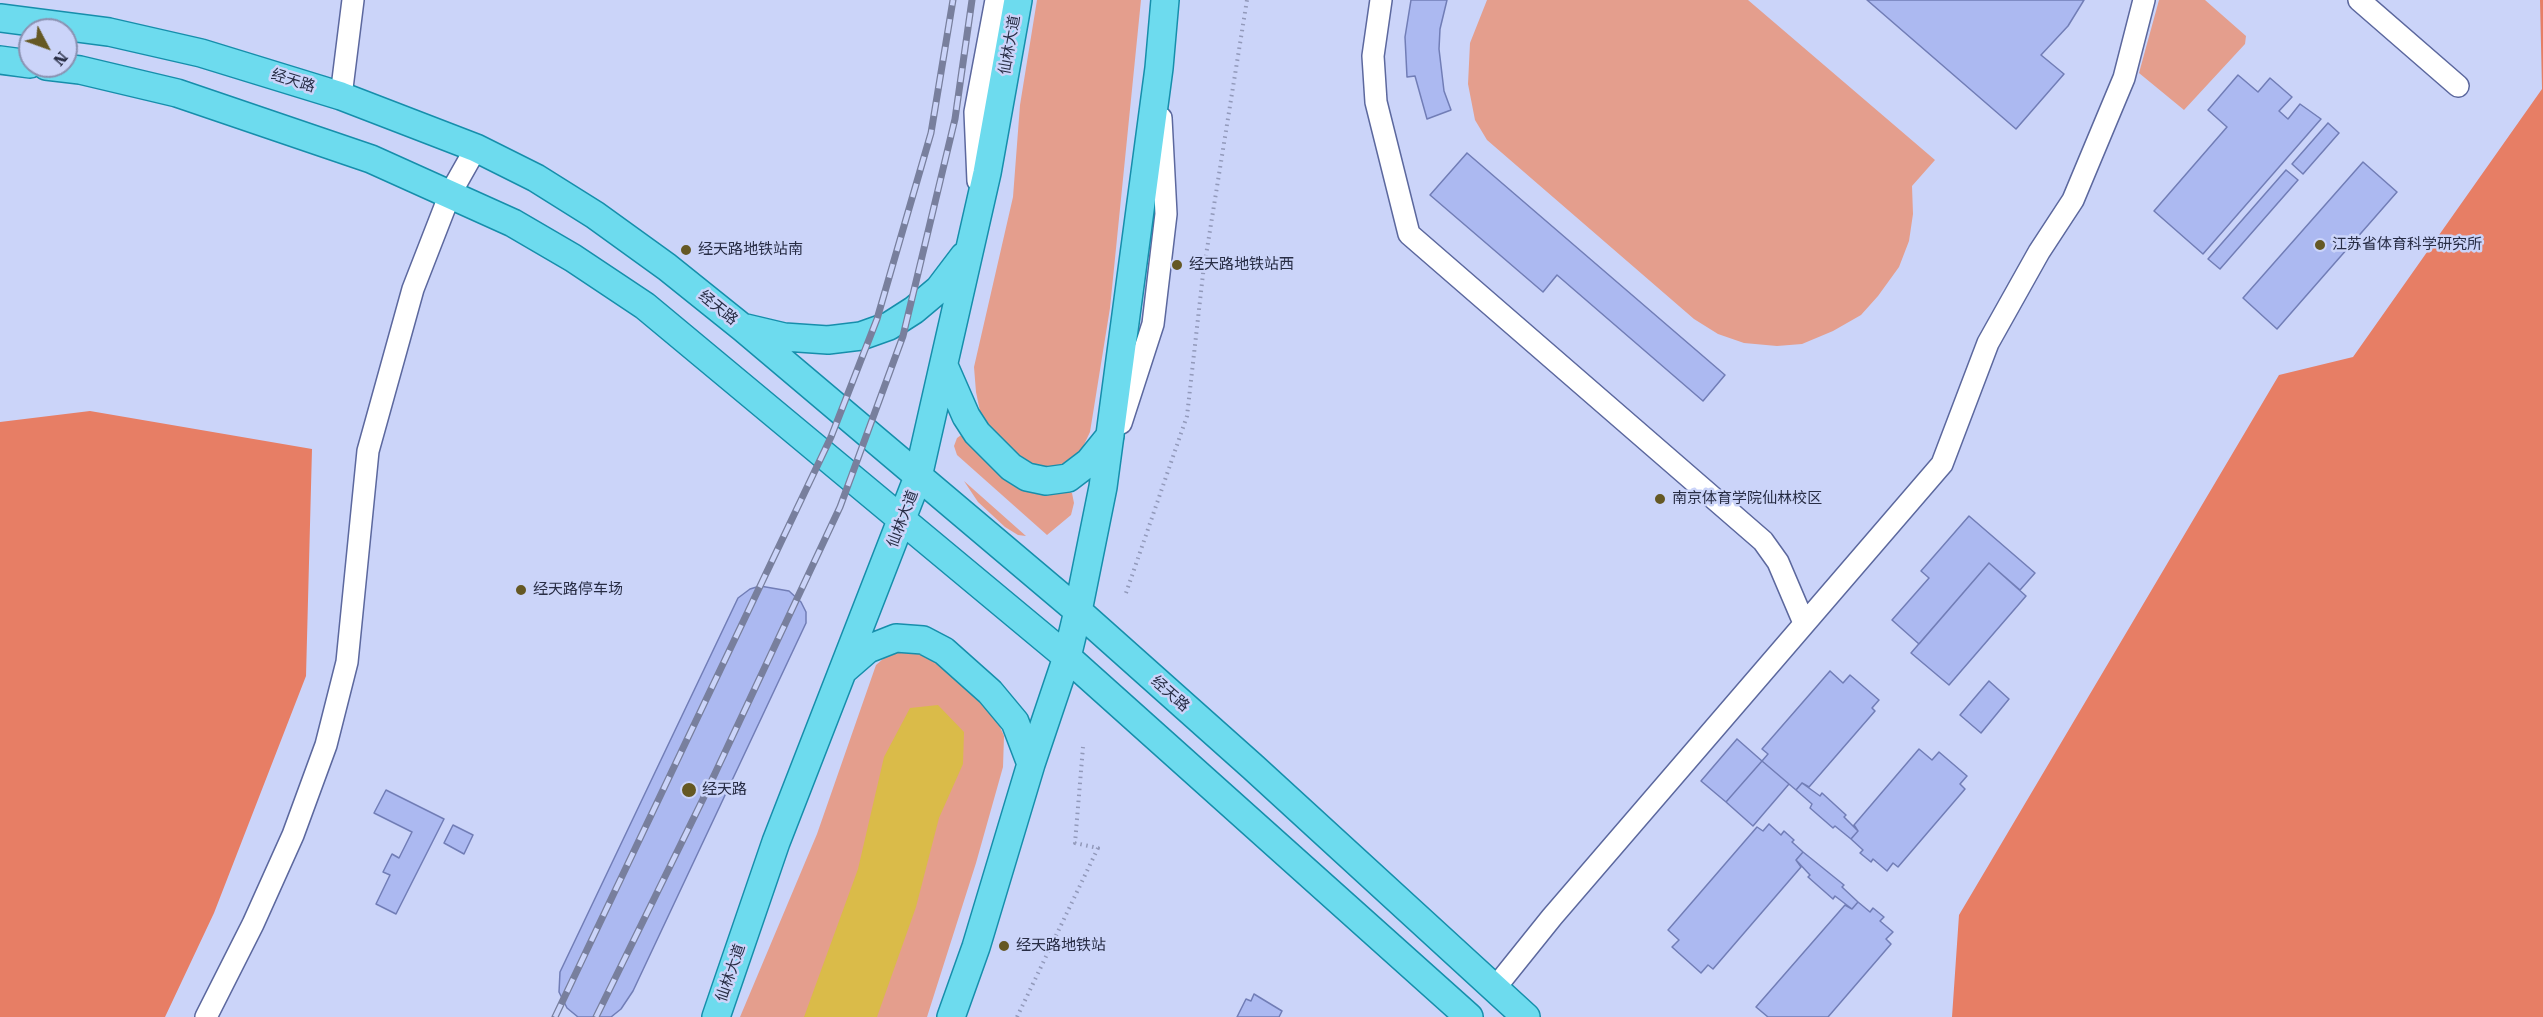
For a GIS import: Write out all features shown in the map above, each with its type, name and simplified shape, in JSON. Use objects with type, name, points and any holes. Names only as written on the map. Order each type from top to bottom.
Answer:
[{"type":"main road","name":"仙林大道","points":[[716,1017],[776,842],[903,521],[918,477],[945,368],[979,209],[1018,0]]},
{"type":"main road","points":[[951,1017],[976,947],[1031,764],[1067,657],[1078,611],[1103,487],[1159,68],[1165,0]]},
{"type":"main road","name":"经天路","points":[[0,18],[109,32],[201,53],[341,96],[476,148],[536,178],[596,215],[667,267],[743,328],[1078,611],[1526,1017]]},
{"type":"main road","points":[[0,60],[18,62]]},
{"type":"main road","points":[[78,70],[177,93],[370,159],[523,229],[573,258],[645,306],[1067,657],[1469,1017]]},
{"type":"main road","points":[[743,328],[784,337],[828,340],[861,336],[889,326],[914,310],[939,289],[957,268],[971,245]]},
{"type":"main road","points":[[945,368],[966,416],[977,433],[1011,466],[1027,477],[1046,481],[1068,478],[1089,462],[1110,436]]},
{"type":"main road","points":[[843,670],[868,649],[897,638],[923,640],[944,651],[990,692],[1015,722],[1031,764]]},
{"type":"street","points":[[341,96],[352,0]]},
{"type":"street","points":[[979,209],[975,112],[996,0]]},
{"type":"street","points":[[1381,0],[1373,56],[1376,102],[1409,234],[1764,541],[1778,562],[1804,623]]},
{"type":"street","points":[[1495,988],[1552,917],[1942,464],[1988,343],[2039,252],[2073,200],[2124,78],[2144,0]]},
{"type":"street","points":[[2359,0],[2458,86]]},
{"type":"street","points":[[1103,487],[1152,324],[1166,214],[1159,68]]},
{"type":"street","points":[[206,1017],[253,924],[293,835],[326,745],[346,662],[368,452],[413,289],[450,194],[476,148]]},
{"type":"path","points":[[1126,593],[1187,416],[1203,273],[1247,0]]},
{"type":"path","points":[[1017,1017],[1098,848],[1075,843],[1083,747]]},
{"type":"shaded area","points":[[1037,0],[1141,0],[1110,308],[1090,432],[1081,451],[1065,464],[1047,469],[1026,467],[982,421],[974,367],[1013,197],[1020,105]]},
{"type":"shaded area","points":[[1487,0],[1748,0],[1935,160],[1912,186],[1913,214],[1909,241],[1899,267],[1861,315],[1833,331],[1802,344],[1777,346],[1744,343],[1718,334],[1694,319],[1487,140],[1475,120],[1468,84],[1470,43]]},
{"type":"shaded area","points":[[2159,0],[2205,0],[2246,36],[2245,44],[2184,110],[2139,73]]},
{"type":"shaded area","points":[[2540,0],[2543,0],[2543,1017],[1952,1017],[1959,915],[2279,375],[2353,357],[2542,89]]},
{"type":"shaded area","points":[[90,411],[312,449],[306,676],[214,913],[165,1017],[0,1017],[0,422]]},
{"type":"shaded area","points":[[964,433],[1072,493],[1074,503],[1071,515],[1047,535],[957,455],[954,446],[957,438]]},
{"type":"shaded area","points":[[964,481],[1026,536],[1018,535],[1005,527],[978,502]]},
{"type":"shaded area","points":[[907,650],[931,654],[994,713],[1004,736],[1003,767],[976,863],[927,1017],[740,1017],[817,834],[876,665],[891,652]]},
{"type":"shaded area","points":[[938,705],[964,732],[963,764],[939,818],[916,907],[877,1017],[804,1017],[858,869],[884,757],[910,708]]},
{"type":"building","points":[[1411,0],[1447,0],[1440,29],[1439,49],[1444,91],[1451,110],[1427,119],[1415,76],[1407,77],[1405,37]]},
{"type":"building","points":[[1867,0],[2084,0],[2068,26],[2041,55],[2064,74],[2016,129]]},
{"type":"building","points":[[2238,75],[2258,92],[2270,78],[2292,97],[2279,111],[2288,119],[2300,104],[2321,119],[2203,254],[2154,211],[2227,127],[2208,110]]},
{"type":"building","points":[[2328,123],[2339,133],[2303,174],[2292,164]]},
{"type":"building","points":[[1467,153],[1725,375],[1703,401],[1557,275],[1543,292],[1430,195]]},
{"type":"building","name":"江苏省体育科学研究所","points":[[2363,162],[2397,192],[2277,329],[2243,298]]},
{"type":"building","points":[[2286,170],[2298,180],[2220,269],[2208,259]]},
{"type":"building","points":[[1969,516],[2035,573],[2020,590],[1989,563],[1919,644],[1892,620],[1929,578],[1921,571]]},
{"type":"building","points":[[1989,563],[2026,596],[1949,685],[1911,653]]},
{"type":"building","name":"经天路","points":[[760,586],[789,591],[801,602],[806,612],[806,623],[633,991],[621,1009],[611,1017],[578,1017],[567,1008],[559,992],[560,972],[738,598],[750,589]]},
{"type":"building","points":[[1830,671],[1843,683],[1850,675],[1879,700],[1872,708],[1875,711],[1809,787],[1802,783],[1796,790],[1762,761],[1768,754],[1762,749]]},
{"type":"building","points":[[1989,681],[2009,699],[1981,733],[1960,715]]},
{"type":"building","points":[[1737,739],[1762,761],[1726,802],[1701,781]]},
{"type":"building","points":[[1919,749],[1932,760],[1939,752],[1967,776],[1960,784],[1965,789],[1898,867],[1893,863],[1887,871],[1873,859],[1871,862],[1860,853],[1863,850],[1851,839],[1858,831],[1854,825]]},
{"type":"building","points":[[1762,761],[1789,784],[1753,826],[1726,802]]},
{"type":"building","points":[[1802,783],[1820,796],[1822,793],[1846,815],[1844,817],[1858,831],[1851,839],[1835,826],[1833,828],[1810,808],[1812,804],[1796,790]]},
{"type":"building","points":[[386,790],[444,819],[396,914],[376,904],[390,875],[383,872],[392,854],[399,858],[412,832],[374,813]]},
{"type":"building","points":[[1769,824],[1781,835],[1784,831],[1803,852],[1796,860],[1801,867],[1713,969],[1708,965],[1701,973],[1672,947],[1679,940],[1668,930],[1757,827],[1763,831]]},
{"type":"building","points":[[453,825],[473,835],[464,854],[444,843]]},
{"type":"building","points":[[1803,852],[1844,885],[1842,887],[1858,902],[1852,909],[1835,896],[1833,899],[1808,877],[1810,875],[1796,860]]},
{"type":"building","points":[[1858,902],[1870,912],[1873,908],[1884,917],[1880,921],[1893,932],[1886,939],[1891,944],[1828,1017],[1768,1017],[1756,1007],[1845,905],[1852,909]]},
{"type":"building","points":[[1254,994],[1282,1011],[1279,1017],[1237,1017],[1246,999],[1251,1001]]},
{"type":"railway","points":[[555,1017],[831,437],[877,319],[931,133],[953,0]]},
{"type":"railway","points":[[596,1017],[703,799],[840,507],[903,336],[955,119],[972,0]]},
{"type":"place","name":"江苏省体育科学研究所","points":[[2320,245]]},
{"type":"place","name":"经天路地铁站南","points":[[686,250]]},
{"type":"place","name":"经天路地铁站西","points":[[1177,265]]},
{"type":"place","name":"南京体育学院仙林校区","points":[[1660,499]]},
{"type":"place","name":"经天路停车场","points":[[521,590]]},
{"type":"place","name":"经天路","points":[[689,790]]},
{"type":"place","name":"经天路地铁站","points":[[1004,946]]}]
